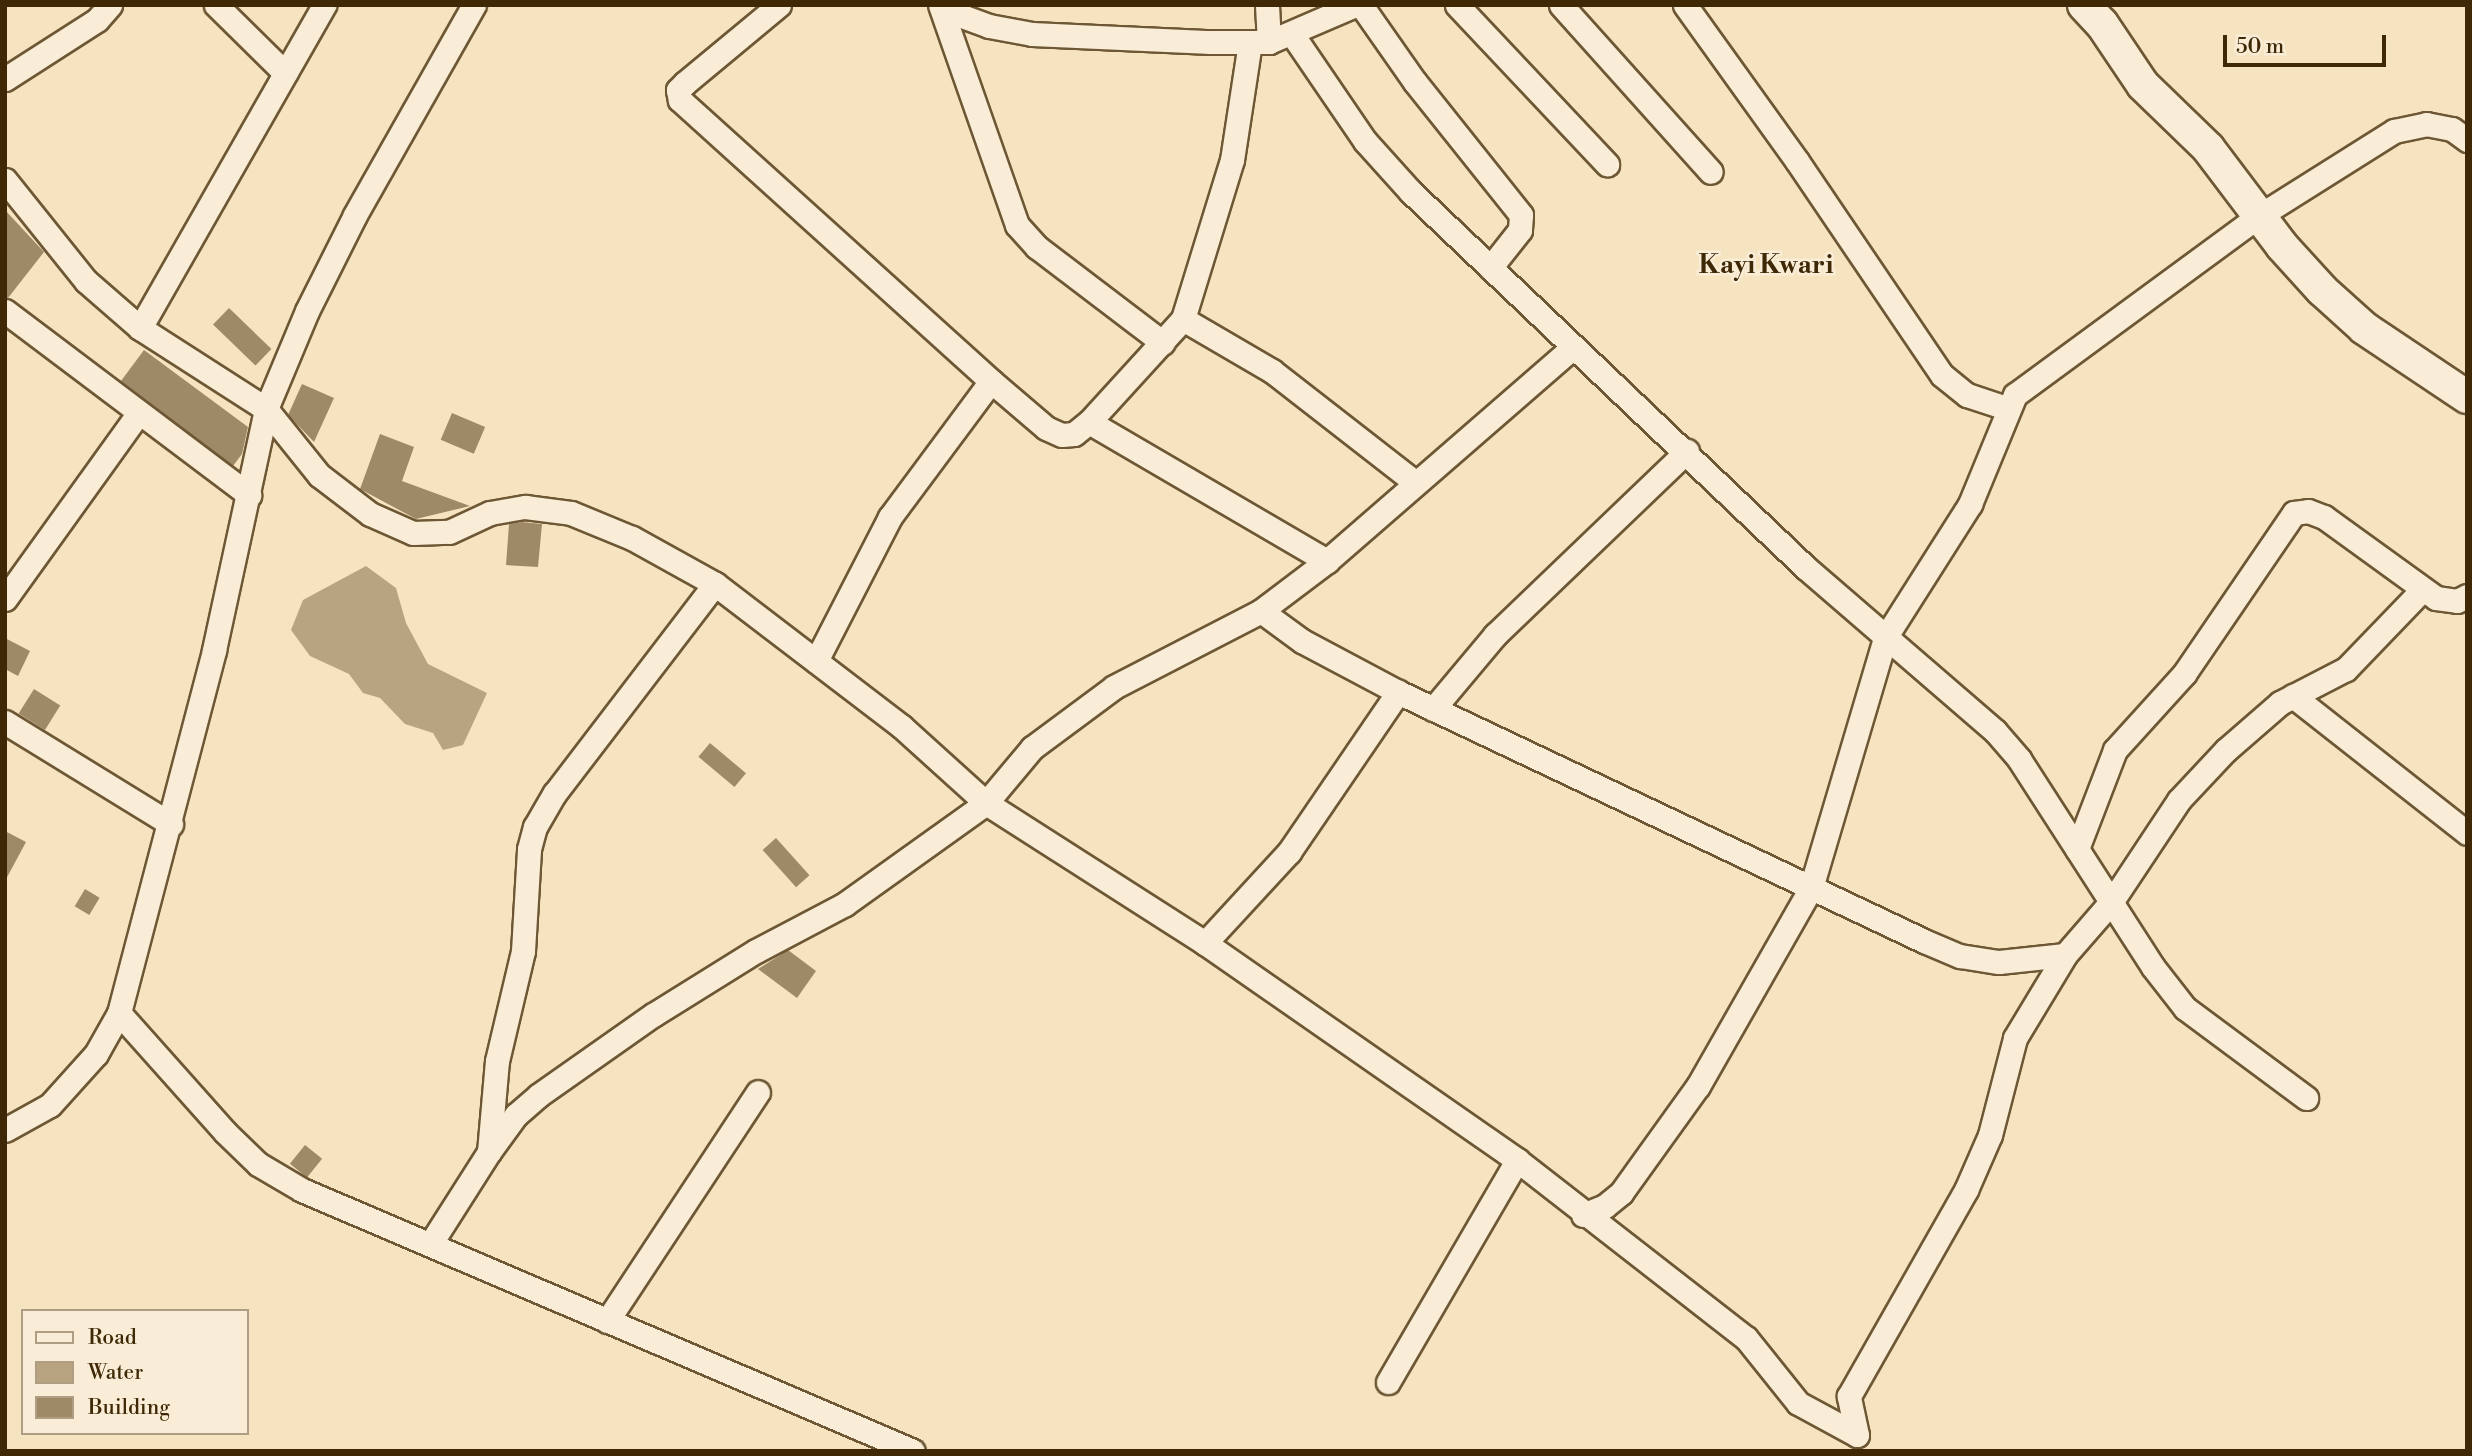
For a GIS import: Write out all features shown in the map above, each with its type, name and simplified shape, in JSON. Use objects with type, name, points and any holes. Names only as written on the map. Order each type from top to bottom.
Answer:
[{"type":"street","points":[[5,79],[97,20],[110,5]]},
{"type":"street","points":[[216,5],[285,73]]},
{"type":"street","points":[[140,328],[212,209],[324,5]]},
{"type":"street","points":[[5,1130],[50,1105],[96,1054],[118,1013],[171,824],[249,495],[265,409],[307,311],[355,215],[474,5]]},
{"type":"street","points":[[779,5],[685,83],[677,95],[991,381],[1046,428],[1062,435],[1073,434],[1089,422],[1183,319],[1232,160],[1267,5]]},
{"type":"street","points":[[940,5],[1017,225],[1037,247],[1163,343]]},
{"type":"street","points":[[950,5],[959,15],[989,26],[1032,34],[1260,42],[1292,34],[1355,5]]},
{"type":"street","points":[[1361,5],[1423,92],[1521,215],[1520,230],[1490,268]]},
{"type":"street","points":[[1457,5],[1607,164]]},
{"type":"street","points":[[1561,5],[1711,172]]},
{"type":"street","points":[[1685,5],[1797,160],[1941,375],[1967,395],[2007,408]]},
{"type":"street","points":[[2084,5],[2143,85],[2208,148],[2259,216],[2322,290],[2364,328],[2467,397]]},
{"type":"street","points":[[1292,34],[1365,141],[1490,268],[1572,348],[1687,451],[1885,638],[1995,732],[2185,1008],[2306,1098]]},
{"type":"street","points":[[1583,1215],[1620,1193],[1703,1078],[1811,888],[1885,638],[1970,504],[2007,408],[2026,385],[2259,216],[2394,131],[2426,124],[2452,129],[2467,140]]},
{"type":"street","points":[[5,180],[86,281],[140,328],[265,409],[319,475],[370,514],[413,533],[449,532],[490,513],[525,507],[571,513],[632,538],[715,584],[902,727],[986,803],[1205,943],[1517,1160],[1583,1215],[1746,1338],[1798,1403],[1857,1435],[1849,1396],[1966,1190],[1990,1135],[2015,1038],[2065,954],[2112,901],[2179,800],[2226,750],[2293,696],[2332,680],[2346,669],[2421,591]]},
{"type":"street","points":[[5,311],[138,414],[249,495]]},
{"type":"street","points":[[1183,319],[1272,371],[1416,483]]},
{"type":"street","points":[[431,1243],[489,1152],[516,1115],[539,1094],[756,951],[845,904],[986,803],[1057,726],[1114,687],[1261,611],[1326,561],[1572,348]]},
{"type":"street","points":[[816,661],[890,517],[991,381]]},
{"type":"street","points":[[5,599],[138,414]]},
{"type":"street","points":[[1089,422],[1326,561]]},
{"type":"street","points":[[1433,709],[1495,635],[1687,451]]},
{"type":"street","points":[[2077,849],[2115,750],[2184,674],[2294,513],[2308,511],[2324,517],[2421,591],[2457,601],[2467,596]]},
{"type":"street","points":[[489,1152],[497,1061],[523,951],[529,849],[535,827],[555,793],[715,584]]},
{"type":"street","points":[[1261,611],[1303,641],[1398,692],[1960,956],[1999,962],[2065,954]]},
{"type":"street","points":[[1205,943],[1289,852],[1398,692]]},
{"type":"street","points":[[2293,696],[2467,833]]},
{"type":"street","points":[[5,722],[171,824]]},
{"type":"street","points":[[118,1013],[258,1164],[302,1189],[913,1451]]},
{"type":"street","points":[[607,1321],[758,1092]]},
{"type":"street","points":[[1388,1382],[1517,1160]]},
{"type":"water","points":[[366,566],[396,588],[406,623],[428,664],[487,693],[463,745],[443,750],[433,733],[405,724],[380,698],[363,693],[349,674],[310,656],[291,630],[303,600]]},
{"type":"building","points":[[5,210],[44,252],[8,298],[5,297]]},
{"type":"building","points":[[229,308],[271,349],[255,366],[213,325]]},
{"type":"building","points":[[144,350],[248,427],[242,454],[233,466],[121,381]]},
{"type":"building","points":[[302,384],[334,398],[314,442],[288,415]]},
{"type":"building","points":[[452,413],[485,427],[474,454],[441,440]]},
{"type":"building","points":[[380,434],[414,447],[402,481],[470,506],[416,519],[360,489]]},
{"type":"building","points":[[509,524],[542,524],[538,567],[506,565]]},
{"type":"building","points":[[5,638],[30,651],[18,676],[5,669]]},
{"type":"building","points":[[34,689],[60,705],[45,730],[19,714]]},
{"type":"building","points":[[710,743],[746,773],[734,787],[698,757]]},
{"type":"building","points":[[5,831],[26,842],[5,881]]},
{"type":"building","points":[[776,838],[809,875],[796,887],[763,850]]},
{"type":"building","points":[[85,889],[100,898],[89,915],[75,906]]},
{"type":"building","points":[[788,950],[816,971],[797,998],[758,969]]},
{"type":"building","points":[[305,1145],[322,1159],[307,1177],[290,1164]]},
{"type":"district","name":"Kayi Kwari","points":[[1766,266]]}]
